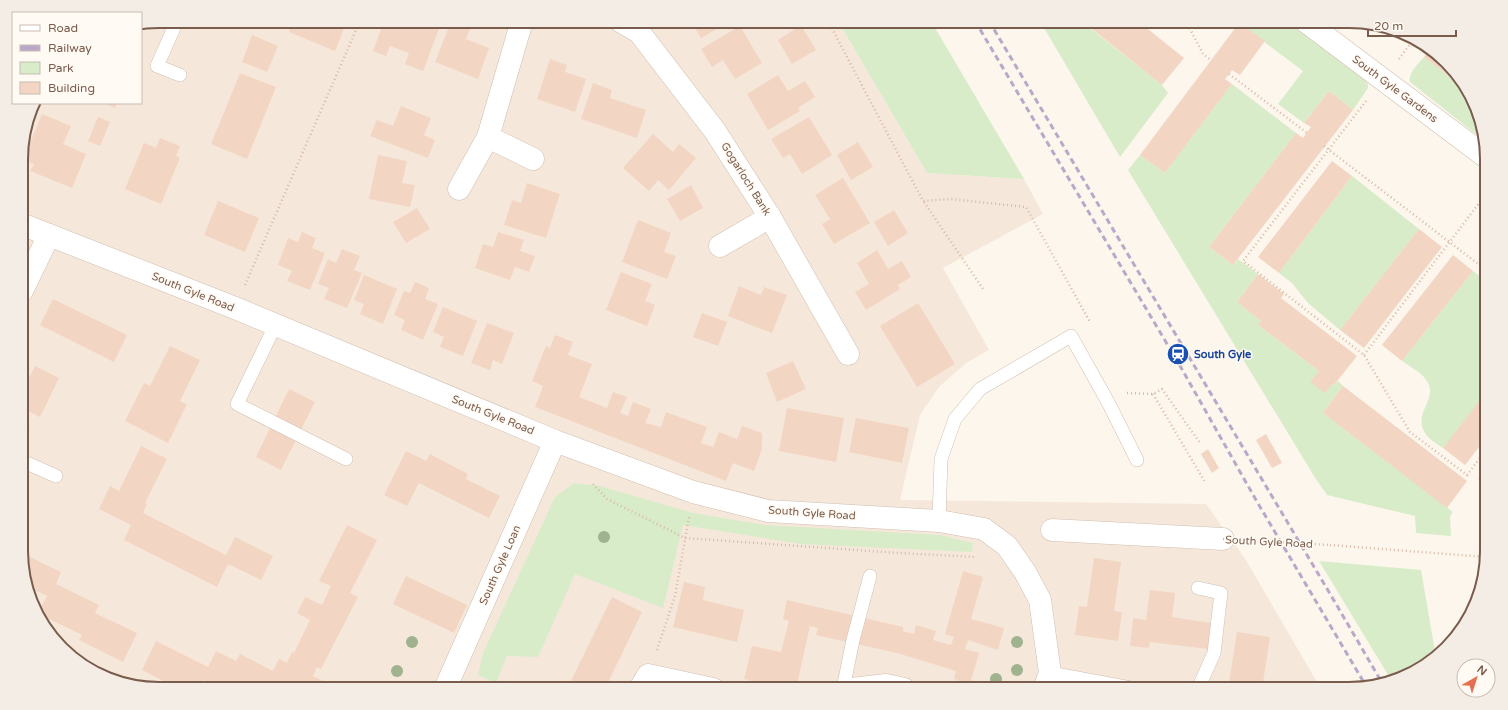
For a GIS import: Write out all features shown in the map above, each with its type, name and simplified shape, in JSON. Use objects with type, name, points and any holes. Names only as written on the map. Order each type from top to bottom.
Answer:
[{"type":"street","points":[[459,189],[488,137],[520,28]]},
{"type":"street","name":"Gogarloch Bank","points":[[632,28],[639,32],[715,131],[770,217],[848,354]]},
{"type":"street","name":"South Gyle Gardens","points":[[1313,28],[1480,152]]},
{"type":"street","points":[[488,137],[534,159]]},
{"type":"street","points":[[720,246],[770,217]]},
{"type":"street","name":"South Gyle Road","points":[[28,226],[235,308],[275,326],[555,441],[693,492],[768,511],[939,521],[984,529],[1007,546],[1025,572],[1040,600],[1047,681]]},
{"type":"street","points":[[28,279],[49,235]]},
{"type":"street","name":"South Gyle Loan","points":[[448,682],[555,441]]},
{"type":"street","name":"South Gyle Road","points":[[1052,530],[1223,539]]},
{"type":"lane","points":[[174,28],[157,66],[180,75]]},
{"type":"lane","points":[[275,326],[237,404],[346,459]]},
{"type":"lane","points":[[939,521],[941,459],[955,420],[980,389],[1071,336],[1109,404],[1137,460]]},
{"type":"lane","points":[[28,464],[56,476]]},
{"type":"lane","points":[[844,682],[853,640],[870,576]]},
{"type":"lane","points":[[1198,588],[1221,593],[1214,653],[1201,682]]},
{"type":"lane","points":[[1047,681],[1058,682]]},
{"type":"path","points":[[235,308],[357,28]]},
{"type":"path","points":[[832,28],[923,201],[982,289]]},
{"type":"path","points":[[1190,28],[1203,54],[1211,60]]},
{"type":"path","points":[[1229,74],[1307,133]]},
{"type":"path","points":[[1382,80],[1243,261],[1364,355],[1410,432],[1467,475],[1480,457]]},
{"type":"path","points":[[1324,146],[1480,265]]},
{"type":"path","points":[[923,201],[951,199],[1026,207],[1090,324]]},
{"type":"path","points":[[1364,355],[1480,202]]},
{"type":"path","points":[[1125,386],[1129,392],[1153,394],[1162,389],[1200,443]]},
{"type":"path","points":[[1153,394],[1205,482]]},
{"type":"path","points":[[644,682],[675,596],[693,492]]},
{"type":"path","name":"South Gyle Road","points":[[1223,539],[1330,545],[1480,557]]},
{"type":"shaded area","points":[[150,28],[842,28],[927,173],[1024,179],[1043,214],[943,268],[989,350],[966,363],[939,387],[920,415],[900,500],[1206,504],[1246,560],[1317,682],[150,682],[117,675],[93,664],[79,655],[66,644],[55,631],[38,601],[32,585],[29,568],[28,150],[32,125],[40,104],[142,104],[142,29]]},
{"type":"green space","points":[[842,28],[935,28],[1024,179],[927,173]]},
{"type":"green space","points":[[1044,28],[1090,28],[1162,85],[1168,93],[1120,157]]},
{"type":"green space","points":[[1246,28],[1296,28],[1365,80],[1368,84],[1368,88],[1353,110],[1329,91],[1304,123],[1278,104],[1303,71]]},
{"type":"green space","points":[[1424,57],[1454,80],[1470,109],[1476,125],[1478,136],[1410,82],[1410,75]]},
{"type":"green space","points":[[1232,84],[1296,133],[1209,247],[1233,265],[1238,259],[1258,274],[1237,302],[1261,321],[1258,325],[1319,371],[1311,382],[1334,385],[1338,381],[1343,386],[1323,413],[1453,512],[1450,516],[1451,536],[1416,533],[1415,516],[1327,495],[1128,170],[1140,155],[1165,173]]},
{"type":"green space","points":[[1352,176],[1419,229],[1340,330],[1308,303],[1292,283],[1279,273]]},
{"type":"green space","points":[[1473,271],[1480,276],[1480,401],[1443,448],[1427,436],[1422,423],[1422,416],[1429,397],[1430,390],[1428,384],[1421,374],[1402,361]]},
{"type":"green space","points":[[574,483],[600,486],[693,513],[764,525],[940,535],[973,543],[972,552],[801,544],[683,525],[663,608],[575,574],[538,657],[507,656],[496,682],[494,682],[478,675],[483,653],[555,497]]},
{"type":"green space","points":[[1319,561],[1421,570],[1435,650],[1415,664],[1389,676]]},
{"type":"building","points":[[291,28],[344,28],[335,51],[289,32]]},
{"type":"building","points":[[382,28],[439,28],[423,71],[405,64],[409,53],[390,46],[386,56],[373,51]]},
{"type":"building","points":[[449,28],[470,29],[466,39],[489,48],[478,79],[435,62]]},
{"type":"building","points":[[695,28],[719,28],[701,38]]},
{"type":"building","points":[[737,28],[741,28],[762,63],[735,79],[723,60],[712,67],[701,49]]},
{"type":"building","points":[[796,28],[803,28],[816,50],[792,64],[778,40]]},
{"type":"building","points":[[1091,28],[1147,28],[1184,58],[1162,85]]},
{"type":"building","points":[[1235,28],[1246,28],[1265,41],[1240,75],[1232,70],[1225,79],[1232,84],[1165,173],[1140,155]]},
{"type":"building","points":[[252,35],[278,46],[267,72],[242,62]]},
{"type":"building","points":[[1426,53],[1429,55],[1442,66],[1454,80],[1424,57]]},
{"type":"building","points":[[550,59],[567,65],[565,72],[586,79],[575,112],[537,99]]},
{"type":"building","points":[[240,73],[276,87],[247,159],[211,144]]},
{"type":"building","points":[[778,75],[788,91],[805,81],[815,97],[798,108],[800,111],[768,130],[747,94]]},
{"type":"building","points":[[593,83],[612,90],[610,98],[646,110],[637,138],[581,119]]},
{"type":"building","points":[[1329,91],[1353,110],[1233,265],[1209,247],[1296,133],[1303,138],[1311,127],[1304,123]]},
{"type":"building","points":[[106,104],[117,104],[115,108]]},
{"type":"building","points":[[401,106],[431,118],[424,135],[435,140],[428,158],[370,136],[377,120],[393,126]]},
{"type":"building","points":[[42,114],[71,126],[63,144],[86,154],[72,188],[30,171],[34,164],[28,162],[28,147]]},
{"type":"building","points":[[98,117],[110,122],[100,146],[88,141]]},
{"type":"building","points":[[809,117],[832,155],[802,174],[790,154],[783,158],[771,139]]},
{"type":"building","points":[[653,134],[673,152],[679,144],[696,158],[669,190],[658,180],[649,191],[623,168]]},
{"type":"building","points":[[160,138],[180,146],[176,156],[180,158],[161,204],[125,189],[144,143],[156,148]]},
{"type":"building","points":[[858,142],[873,167],[851,180],[837,155]]},
{"type":"building","points":[[378,155],[407,161],[402,183],[415,185],[410,207],[369,199]]},
{"type":"building","points":[[1332,161],[1352,176],[1279,273],[1258,257]]},
{"type":"building","points":[[843,178],[870,223],[834,244],[822,224],[830,219],[815,195]]},
{"type":"building","points":[[527,183],[560,194],[546,238],[504,225],[512,200],[521,203]]},
{"type":"building","points":[[691,185],[703,208],[680,221],[667,199]]},
{"type":"building","points":[[218,201],[259,218],[245,252],[204,235]]},
{"type":"building","points":[[417,208],[430,229],[406,243],[393,222]]},
{"type":"building","points":[[894,210],[908,233],[888,246],[874,222]]},
{"type":"building","points":[[638,220],[671,233],[664,252],[676,256],[667,279],[622,262]]},
{"type":"building","points":[[1419,229],[1442,247],[1364,348],[1340,330]]},
{"type":"building","points":[[302,232],[316,238],[312,248],[325,253],[310,290],[287,281],[292,271],[278,265],[288,238],[298,242]]},
{"type":"building","points":[[498,232],[524,240],[520,251],[535,256],[529,272],[515,267],[510,280],[475,268],[483,244],[493,247]]},
{"type":"building","points":[[342,249],[360,256],[354,270],[362,273],[347,308],[324,299],[329,288],[318,284],[328,259],[336,263]]},
{"type":"building","points":[[877,250],[888,269],[902,261],[911,277],[898,285],[900,289],[866,310],[855,292],[869,284],[857,263]]},
{"type":"building","points":[[1453,255],[1473,271],[1402,361],[1382,345]]},
{"type":"building","points":[[621,272],[652,284],[645,301],[655,305],[647,326],[606,310]]},
{"type":"building","points":[[1258,274],[1284,294],[1281,298],[1357,356],[1334,385],[1332,384],[1325,393],[1310,382],[1319,371],[1258,325],[1261,321],[1237,302]]},
{"type":"building","points":[[364,275],[397,289],[383,324],[360,314],[364,304],[354,300]]},
{"type":"building","points":[[415,282],[429,288],[425,299],[438,304],[423,340],[401,330],[405,320],[394,315],[404,291],[410,293]]},
{"type":"building","points":[[739,286],[761,295],[764,287],[787,295],[772,333],[728,316]]},
{"type":"building","points":[[53,299],[127,335],[114,362],[40,325]]},
{"type":"building","points":[[918,303],[955,364],[917,387],[880,326]]},
{"type":"building","points":[[443,307],[477,321],[463,356],[440,347],[444,337],[433,332]]},
{"type":"building","points":[[702,313],[727,322],[718,346],[693,337]]},
{"type":"building","points":[[487,323],[514,333],[502,364],[493,360],[490,370],[471,363]]},
{"type":"building","points":[[555,335],[573,342],[568,355],[592,364],[579,397],[607,408],[613,392],[627,397],[620,413],[628,416],[633,402],[651,409],[645,423],[661,427],[666,412],[707,427],[701,443],[713,447],[719,432],[737,439],[742,426],[762,433],[762,449],[754,471],[733,463],[726,481],[535,407],[543,386],[532,381],[546,346],[550,348]]},
{"type":"building","points":[[170,346],[200,360],[180,401],[187,404],[168,443],[125,421],[144,383],[150,386]]},
{"type":"building","points":[[793,361],[806,389],[777,402],[766,373]]},
{"type":"building","points":[[35,366],[59,378],[40,417],[28,411],[28,380]]},
{"type":"building","points":[[1343,386],[1467,481],[1447,508],[1323,413]]},
{"type":"building","points":[[289,389],[315,402],[281,470],[256,457]]},
{"type":"building","points":[[1480,400],[1480,446],[1465,465],[1443,448]]},
{"type":"building","points":[[787,408],[844,418],[836,462],[779,451]]},
{"type":"building","points":[[856,418],[909,428],[902,463],[849,452]]},
{"type":"building","points":[[1266,434],[1282,463],[1272,468],[1256,440]]},
{"type":"building","points":[[141,446],[167,459],[145,503],[147,504],[143,513],[226,555],[235,537],[273,556],[261,580],[228,564],[217,587],[124,540],[131,525],[99,509],[110,486],[119,491]]},
{"type":"building","points":[[1208,449],[1219,468],[1212,473],[1201,454]]},
{"type":"building","points":[[406,451],[426,461],[430,454],[468,474],[466,479],[500,496],[489,518],[419,483],[407,506],[384,495]]},
{"type":"building","points":[[347,525],[377,540],[350,593],[358,597],[321,669],[317,667],[313,676],[321,680],[320,682],[207,682],[203,680],[202,682],[165,682],[142,670],[156,641],[208,667],[216,651],[236,661],[240,654],[273,671],[279,659],[287,663],[292,652],[294,653],[310,620],[297,613],[305,597],[322,605],[331,586],[319,581]]},
{"type":"building","points":[[28,556],[61,572],[56,584],[99,605],[95,613],[137,633],[123,662],[79,640],[82,635],[46,618],[41,607],[47,596],[34,590],[29,568]]},
{"type":"building","points":[[1094,558],[1121,562],[1114,611],[1122,612],[1118,641],[1075,635],[1079,606],[1087,607]]},
{"type":"building","points":[[963,571],[983,577],[971,619],[1004,628],[998,650],[968,640],[965,649],[979,653],[971,682],[964,682],[954,679],[956,671],[897,653],[816,635],[818,628],[810,626],[798,682],[756,682],[744,679],[752,646],[781,652],[789,621],[783,619],[787,600],[903,627],[903,631],[914,634],[916,625],[936,631],[933,640],[951,645],[954,637],[945,634]]},
{"type":"building","points":[[406,576],[467,605],[454,633],[393,604]]},
{"type":"building","points":[[684,582],[705,587],[703,600],[744,610],[737,642],[673,627]]},
{"type":"building","points":[[1150,590],[1175,593],[1172,617],[1211,623],[1208,649],[1150,642],[1149,648],[1130,646],[1133,618],[1146,620]]},
{"type":"building","points":[[612,597],[642,612],[608,682],[570,682]]},
{"type":"building","points":[[1237,632],[1270,637],[1263,682],[1229,682]]},
{"type":"railway","points":[[979,28],[1179,364],[1256,500],[1363,681]]},
{"type":"railway","points":[[993,28],[1380,678]]},
{"type":"place","name":"South Gyle","points":[[1178,354]]}]
